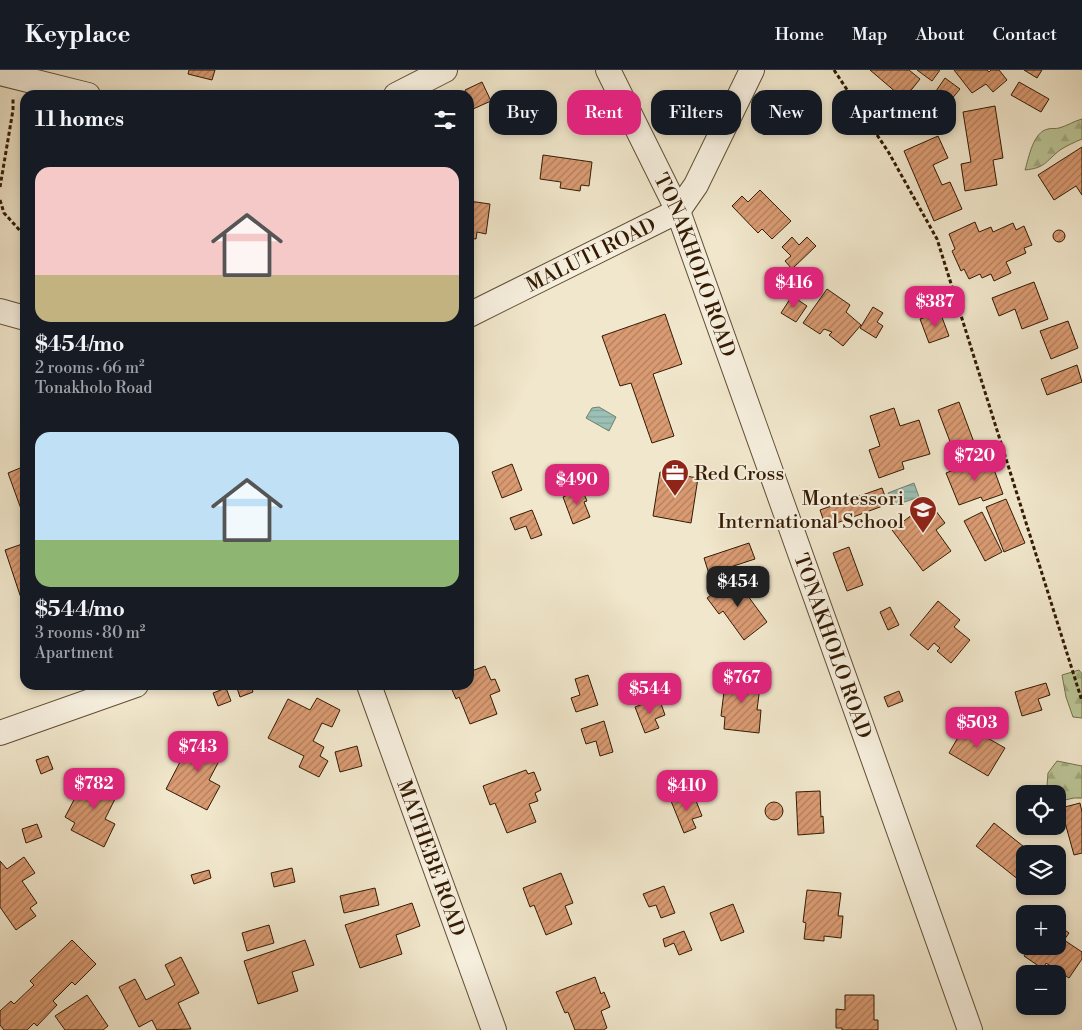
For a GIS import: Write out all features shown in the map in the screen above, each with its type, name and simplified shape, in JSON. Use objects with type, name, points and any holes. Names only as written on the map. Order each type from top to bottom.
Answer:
[{"type":"street","points":[[406,90],[445,70]]},
{"type":"street","name":"TONAKHOLO ROAD","points":[[608,70],[678,211],[970,1030]]},
{"type":"street","name":"MALUTI ROAD","points":[[474,313],[678,211],[696,185],[752,70]]},
{"type":"street","points":[[5,74],[68,90]]},
{"type":"street","points":[[0,311],[20,317]]},
{"type":"street","points":[[0,734],[122,690]]},
{"type":"street","name":"MATHEBE ROAD","points":[[371,690],[491,1029]]},
{"type":"path","points":[[834,70],[889,153],[937,239],[1082,701]]},
{"type":"path","points":[[0,187],[13,110],[5,74]]},
{"type":"path","points":[[0,200],[4,213],[20,231]]},
{"type":"green space","points":[[1082,119],[1082,139],[1060,150],[1041,166],[1025,170],[1032,146],[1043,131],[1059,128]]},
{"type":"green space","points":[[1079,670],[1082,674],[1082,718],[1073,717],[1066,697],[1062,675]]},
{"type":"green space","points":[[1057,761],[1082,766],[1082,798],[1066,800],[1066,785],[1047,785],[1048,773]]},
{"type":"water","points":[[599,407],[616,417],[609,431],[586,418],[592,408]]},
{"type":"water","points":[[914,483],[919,497],[893,506],[888,493]]},
{"type":"building","points":[[189,70],[215,70],[212,80],[188,74]]},
{"type":"building","points":[[870,70],[909,70],[920,79],[911,90],[893,90]]},
{"type":"building","points":[[917,70],[940,70],[932,81]]},
{"type":"building","points":[[954,70],[987,70],[989,72],[991,70],[999,70],[1007,80],[993,92],[986,84],[972,93]]},
{"type":"building","points":[[1024,70],[1042,70],[1037,78]]},
{"type":"building","points":[[945,78],[960,89],[956,94],[956,90],[937,90]]},
{"type":"building","points":[[482,82],[489,97],[489,102],[474,109],[474,90],[465,90]]},
{"type":"building","points":[[1019,82],[1049,99],[1041,112],[1011,95]]},
{"type":"building","points":[[995,106],[1003,158],[993,160],[997,185],[965,191],[961,164],[971,162],[963,112]]},
{"type":"building","points":[[938,136],[948,158],[933,165],[942,185],[950,182],[962,209],[934,221],[904,151]]},
{"type":"building","points":[[1082,147],[1082,195],[1076,186],[1054,200],[1038,175]]},
{"type":"building","points":[[543,155],[592,162],[589,186],[581,185],[580,191],[560,188],[561,182],[540,179]]},
{"type":"building","points":[[760,190],[791,221],[772,239],[762,229],[758,233],[732,206],[742,196],[748,202]]},
{"type":"building","points":[[474,202],[490,204],[486,234],[477,232],[476,239],[474,239]]},
{"type":"building","points":[[975,222],[979,232],[991,227],[993,232],[1013,223],[1016,230],[1024,226],[1032,245],[1024,248],[1026,253],[1006,262],[1011,273],[994,281],[991,274],[982,278],[980,274],[969,279],[964,269],[961,271],[952,251],[955,249],[949,234]]},
{"type":"building","points":[[1061,230],[1064,231],[1064,241],[1057,242],[1054,241],[1053,234],[1054,231]]},
{"type":"building","points":[[792,237],[799,245],[807,237],[816,246],[792,269],[785,261],[791,256],[782,247]]},
{"type":"building","points":[[1034,282],[1048,319],[1022,329],[1015,309],[999,316],[992,298]]},
{"type":"building","points":[[827,289],[850,305],[846,312],[861,325],[843,346],[829,335],[832,332],[824,329],[820,334],[803,323]]},
{"type":"building","points":[[792,296],[807,306],[796,322],[781,313]]},
{"type":"building","points":[[873,307],[883,313],[877,322],[883,326],[876,338],[860,328]]},
{"type":"building","points":[[940,312],[949,336],[929,343],[920,319]]},
{"type":"building","points":[[665,314],[682,364],[653,374],[674,436],[652,443],[631,383],[620,386],[602,336]]},
{"type":"building","points":[[1068,321],[1078,348],[1051,359],[1040,331]]},
{"type":"building","points":[[1077,365],[1082,382],[1047,395],[1041,379]]},
{"type":"building","points":[[959,402],[975,445],[954,452],[938,410]]},
{"type":"building","points":[[894,408],[900,426],[919,420],[930,454],[902,462],[904,469],[879,478],[869,450],[880,446],[870,416]]},
{"type":"building","points":[[989,456],[1003,494],[983,501],[981,497],[959,505],[946,473]]},
{"type":"building","points":[[512,464],[522,490],[502,498],[492,472]]},
{"type":"building","points":[[20,468],[20,506],[8,473]]},
{"type":"building","name":"Red Cross","points":[[660,472],[698,478],[691,523],[653,516]]},
{"type":"building","points":[[882,488],[888,504],[826,527],[820,510]]},
{"type":"building","points":[[582,489],[587,501],[584,502],[590,517],[573,524],[563,497]]},
{"type":"building","points":[[1006,499],[1025,543],[1004,552],[986,507]]},
{"type":"building","points":[[929,502],[945,523],[936,530],[951,551],[923,571],[892,530]]},
{"type":"building","points":[[532,510],[542,535],[531,539],[526,526],[515,530],[510,518]]},
{"type":"building","points":[[982,512],[1002,552],[985,561],[964,521]]},
{"type":"building","points":[[749,543],[755,559],[709,574],[704,558]]},
{"type":"building","points":[[20,545],[20,595],[5,550]]},
{"type":"building","points":[[849,547],[863,585],[847,591],[833,553]]},
{"type":"building","points":[[734,577],[767,622],[744,640],[723,611],[719,614],[707,598]]},
{"type":"building","points":[[938,601],[960,620],[954,627],[970,640],[951,663],[937,651],[940,648],[934,643],[928,650],[910,635]]},
{"type":"building","points":[[890,607],[899,625],[888,630],[880,612]]},
{"type":"building","points":[[485,666],[491,680],[495,679],[500,691],[490,695],[497,714],[470,724],[459,697],[456,699],[452,690],[474,690],[474,670]]},
{"type":"building","points":[[588,675],[598,705],[576,712],[571,698],[580,695],[575,679]]},
{"type":"building","points":[[726,675],[761,679],[757,710],[761,710],[759,733],[724,729],[725,717],[721,716]]},
{"type":"building","points":[[1046,683],[1050,695],[1038,699],[1042,710],[1022,716],[1015,692]]},
{"type":"building","points":[[227,690],[231,701],[218,706],[213,693]]},
{"type":"building","points":[[238,690],[252,690],[253,692],[240,697]]},
{"type":"building","points":[[899,691],[903,701],[888,707],[884,697]]},
{"type":"building","points":[[317,698],[340,710],[332,727],[322,723],[313,741],[324,747],[320,756],[328,761],[319,777],[299,767],[304,756],[268,738],[288,699],[310,710]]},
{"type":"building","points":[[659,698],[665,715],[655,719],[659,728],[645,733],[635,707]]},
{"type":"building","points":[[968,720],[980,728],[977,732],[1005,748],[988,776],[949,753]]},
{"type":"building","points":[[604,721],[613,752],[600,756],[596,741],[586,744],[581,729]]},
{"type":"building","points":[[211,738],[227,746],[209,780],[220,786],[207,810],[166,789],[192,739],[206,747]]},
{"type":"building","points":[[357,746],[362,766],[340,772],[335,752]]},
{"type":"building","points":[[48,756],[53,769],[41,774],[36,760]]},
{"type":"building","points":[[526,770],[528,774],[534,772],[541,790],[535,793],[538,801],[529,804],[536,822],[507,833],[495,803],[490,805],[483,786]]},
{"type":"building","points":[[106,776],[122,785],[105,819],[115,824],[104,847],[71,830],[75,823],[65,817],[86,777],[101,786]]},
{"type":"building","points":[[820,791],[824,833],[798,835],[796,792]]},
{"type":"building","points":[[693,793],[702,816],[692,819],[696,828],[684,833],[671,801]]},
{"type":"building","points":[[774,802],[780,805],[783,811],[780,817],[774,820],[768,817],[765,811],[768,805]]},
{"type":"building","points":[[1080,803],[1082,812],[1082,853],[1074,855],[1066,826],[1066,807]]},
{"type":"building","points":[[994,823],[1022,845],[1016,845],[1016,878],[976,846]]},
{"type":"building","points":[[37,824],[42,837],[26,843],[22,829]]},
{"type":"building","points":[[24,857],[35,873],[22,881],[37,903],[30,908],[36,916],[16,930],[0,907],[0,861],[7,869]]},
{"type":"building","points":[[292,868],[295,882],[274,887],[271,873]]},
{"type":"building","points":[[209,870],[211,878],[194,884],[191,875]]},
{"type":"building","points":[[561,873],[573,903],[565,906],[572,924],[546,935],[534,905],[530,907],[523,888]]},
{"type":"building","points":[[664,886],[675,913],[661,918],[656,905],[649,907],[643,894]]},
{"type":"building","points":[[375,888],[379,905],[344,913],[340,896]]},
{"type":"building","points":[[807,890],[841,893],[838,916],[843,916],[841,938],[824,936],[824,941],[804,939],[806,923],[803,922]]},
{"type":"building","points":[[412,903],[420,926],[396,935],[402,954],[360,968],[345,925]]},
{"type":"building","points":[[733,904],[744,932],[721,941],[710,913]]},
{"type":"building","points":[[269,925],[274,943],[247,951],[242,933]]},
{"type":"building","points":[[684,931],[692,950],[679,955],[674,943],[665,947],[663,939]]},
{"type":"building","points":[[72,940],[96,964],[75,985],[72,982],[53,1001],[57,1005],[37,1026],[34,1023],[27,1030],[4,1030],[0,1025],[0,1011],[11,1001],[14,1004],[34,985],[30,981]]},
{"type":"building","points":[[305,940],[314,965],[292,972],[298,991],[258,1004],[244,961]]},
{"type":"building","points":[[1066,941],[1082,952],[1082,959],[1069,978],[1066,976],[1066,965],[1049,965],[1046,963],[1045,965],[1037,965],[1024,956],[1066,955]]},
{"type":"building","points":[[181,957],[199,993],[178,1003],[191,1029],[157,1030],[152,1020],[139,1027],[119,987],[135,979],[146,1000],[175,985],[165,965]]},
{"type":"building","points":[[595,977],[601,994],[604,992],[610,1007],[601,1011],[607,1028],[603,1030],[575,1030],[568,1012],[565,1013],[556,992]]},
{"type":"building","points":[[87,995],[108,1026],[103,1030],[65,1030],[55,1016]]},
{"type":"building","points":[[845,995],[874,995],[874,1020],[878,1020],[878,1030],[842,1030],[842,1028],[836,1028],[836,1009],[845,1010]]},
{"type":"place","name":"Red Cross","points":[[675,497]]},
{"type":"place","name":"Montessori International School","points":[[923,534]]}]
